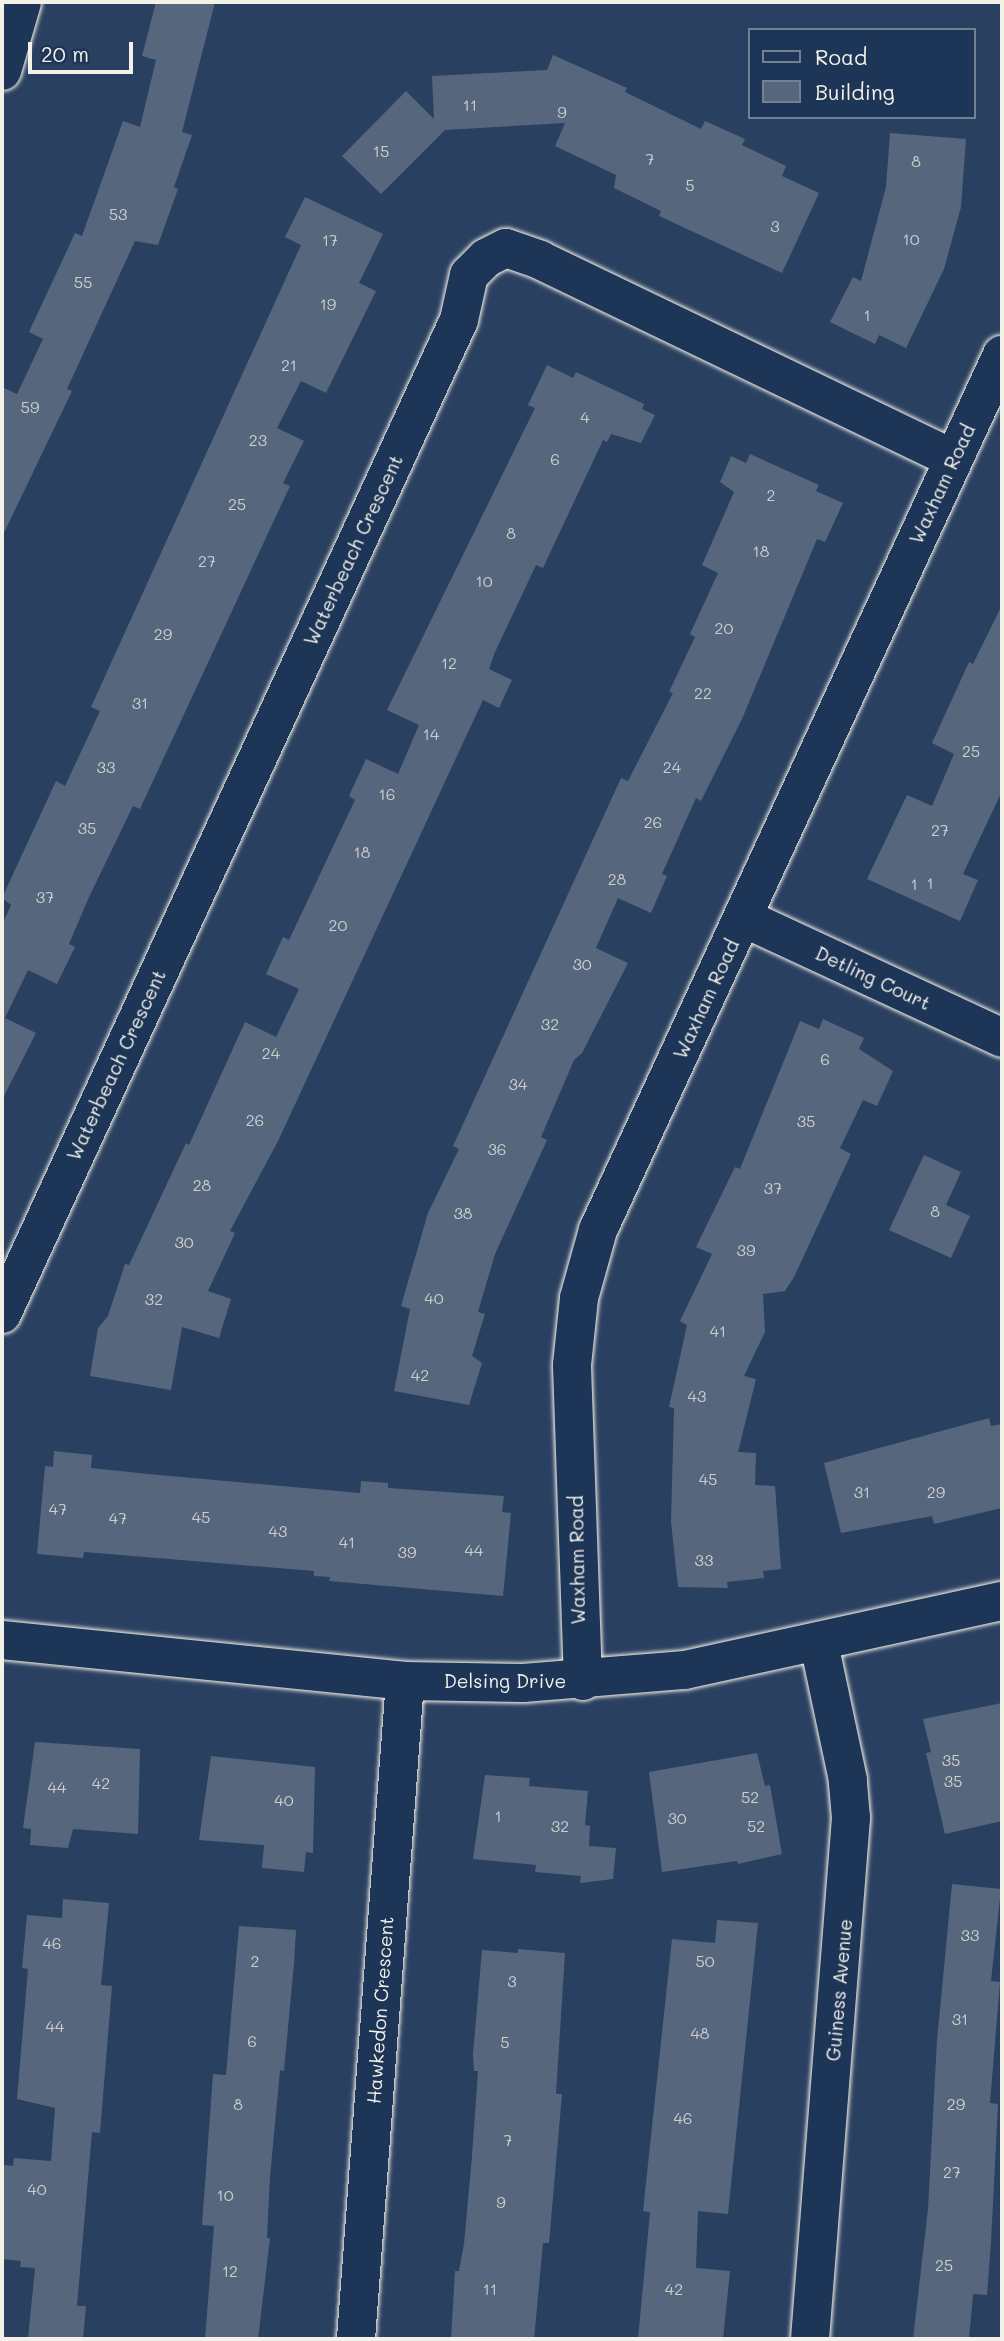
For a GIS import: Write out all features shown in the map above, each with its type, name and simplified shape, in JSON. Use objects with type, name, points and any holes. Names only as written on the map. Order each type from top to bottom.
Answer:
[{"type":"street","points":[[2,71],[22,2]]},
{"type":"street","name":"Waterbeach Crescent","points":[[2,1314],[459,320],[469,275],[486,258],[506,248],[540,260],[953,459]]},
{"type":"street","name":"Waxham Road","points":[[583,1681],[572,1365],[579,1298],[598,1230],[1002,355]]},
{"type":"street","name":"Detling Court","points":[[744,918],[1002,1038]]},
{"type":"street","name":"Delsing Drive","points":[[2,1640],[405,1681],[583,1681],[685,1670],[819,1643],[1002,1601]]},
{"type":"street","name":"Guiness Avenue","points":[[810,2339],[851,1818],[848,1780],[819,1643]]},
{"type":"street","name":"Hawkedon Crescent","points":[[356,2339],[405,1681]]},
{"type":"building","points":[[156,2],[215,2],[182,132],[192,135],[174,187],[178,189],[158,245],[135,241],[67,389],[72,391],[2,537],[2,387],[17,394],[43,339],[29,332],[75,233],[82,236],[123,121],[140,127],[156,60],[142,56]]},
{"type":"building","points":[[553,55],[627,88],[625,92],[701,129],[705,121],[745,139],[742,145],[786,166],[782,176],[819,193],[782,273],[659,216],[661,211],[614,188],[616,175],[555,146],[565,123],[445,130],[381,194],[342,156],[406,91],[434,119],[432,76],[547,70]]},
{"type":"building","points":[[890,133],[966,139],[961,207],[944,269],[906,348],[879,335],[875,344],[830,322],[853,277],[861,281],[886,187]]},
{"type":"building","points":[[305,197],[383,234],[359,283],[376,291],[326,393],[301,381],[277,428],[304,441],[283,483],[290,486],[140,809],[133,806],[89,897],[69,944],[75,947],[57,984],[28,970],[5,1018],[36,1033],[2,1100],[2,925],[11,905],[2,898],[56,781],[65,786],[100,711],[91,707],[301,245],[285,237]]},
{"type":"building","points":[[547,365],[573,378],[576,372],[644,404],[642,409],[655,415],[641,443],[611,434],[607,442],[603,440],[543,568],[536,565],[489,669],[512,680],[499,708],[483,700],[278,1141],[230,1231],[235,1233],[208,1291],[231,1299],[219,1338],[182,1327],[171,1390],[90,1376],[98,1328],[108,1316],[125,1264],[129,1265],[186,1143],[189,1145],[245,1022],[276,1037],[299,989],[266,974],[283,937],[289,940],[355,800],[349,796],[366,759],[398,774],[419,725],[387,710],[535,408],[528,405]]},
{"type":"building","points":[[750,454],[819,485],[816,491],[843,503],[825,542],[817,539],[742,719],[701,801],[696,798],[662,874],[667,876],[651,913],[618,898],[596,948],[628,963],[582,1053],[574,1060],[541,1137],[547,1140],[495,1254],[478,1312],[485,1314],[472,1356],[482,1363],[469,1405],[394,1391],[410,1309],[401,1306],[428,1213],[459,1149],[453,1146],[621,778],[628,781],[673,693],[669,692],[695,637],[690,634],[718,573],[702,565],[734,492],[720,482],[731,456],[746,463]]},
{"type":"building","points":[[1002,605],[1002,791],[963,874],[978,880],[960,921],[867,879],[907,795],[932,806],[954,754],[932,743],[969,662],[973,664]]},
{"type":"building","points":[[823,1019],[864,1038],[859,1049],[893,1071],[877,1106],[863,1100],[840,1148],[851,1154],[794,1277],[785,1291],[763,1294],[765,1332],[744,1376],[756,1379],[738,1452],[756,1453],[755,1485],[775,1486],[781,1569],[763,1571],[764,1578],[727,1582],[728,1588],[678,1587],[671,1522],[674,1408],[669,1407],[687,1325],[680,1321],[712,1254],[696,1247],[735,1167],[740,1169],[800,1021],[819,1029]]},
{"type":"building","points":[[924,1155],[961,1172],[946,1205],[970,1216],[951,1258],[889,1230]]},
{"type":"building","points":[[989,1418],[991,1426],[1002,1424],[1002,1508],[934,1524],[932,1516],[841,1533],[824,1463]]},
{"type":"building","points":[[54,1451],[92,1455],[91,1468],[148,1474],[360,1493],[361,1481],[388,1483],[388,1488],[504,1496],[502,1512],[511,1513],[503,1596],[329,1581],[330,1577],[314,1576],[314,1571],[84,1552],[83,1558],[37,1554],[45,1466],[53,1467]]},
{"type":"building","points":[[1002,1703],[1002,1821],[945,1834],[926,1753],[931,1752],[923,1719]]},
{"type":"building","points":[[35,1742],[140,1749],[138,1834],[73,1829],[68,1848],[30,1845],[31,1829],[23,1828]]},
{"type":"building","points":[[757,1753],[765,1786],[770,1785],[782,1854],[738,1864],[737,1861],[662,1872],[649,1772]]},
{"type":"building","points":[[211,1756],[315,1767],[313,1853],[306,1852],[304,1872],[262,1868],[264,1845],[199,1840]]},
{"type":"building","points":[[485,1775],[530,1778],[529,1786],[588,1791],[585,1825],[590,1826],[589,1846],[616,1848],[613,1879],[580,1883],[581,1876],[535,1872],[536,1865],[473,1859]]},
{"type":"building","points":[[952,1884],[1001,1889],[991,1981],[1000,1982],[990,2103],[998,2104],[987,2295],[973,2294],[969,2339],[913,2339],[928,2209],[937,2040]]},
{"type":"building","points":[[63,1899],[109,1903],[101,1985],[112,1986],[100,2133],[92,2132],[77,2306],[86,2306],[83,2339],[28,2339],[35,2268],[20,2267],[21,2261],[2,2259],[4,2165],[13,2166],[14,2158],[51,2161],[55,2108],[17,2099],[28,1969],[22,1968],[27,1915],[62,1918]]},
{"type":"building","points":[[717,1920],[758,1923],[728,2214],[698,2211],[696,2268],[730,2271],[723,2339],[638,2339],[650,2212],[643,2211],[672,1939],[715,1943]]},
{"type":"building","points":[[239,1926],[296,1930],[294,1963],[284,2071],[280,2070],[270,2177],[267,2238],[270,2238],[258,2339],[205,2339],[214,2226],[202,2225],[213,2074],[226,2075]]},
{"type":"building","points":[[518,1949],[565,1953],[556,2094],[562,2094],[549,2243],[543,2243],[534,2339],[451,2339],[455,2271],[459,2271],[464,2244],[472,2156],[478,2071],[474,2071],[473,2054],[482,1950],[518,1953]]}]
